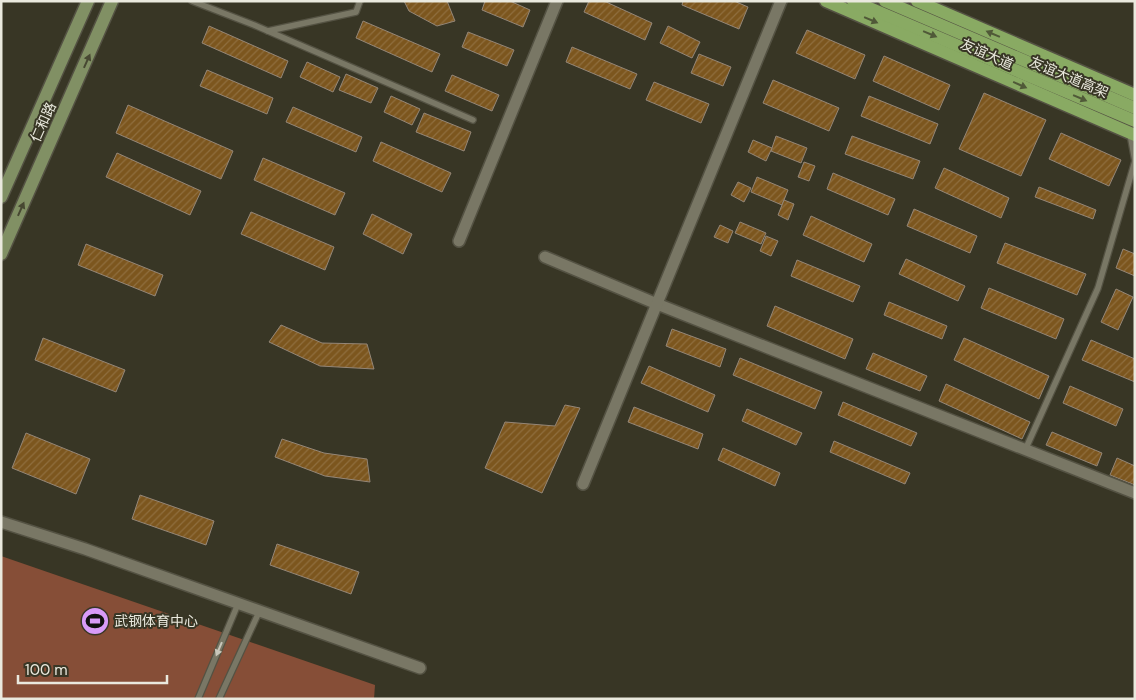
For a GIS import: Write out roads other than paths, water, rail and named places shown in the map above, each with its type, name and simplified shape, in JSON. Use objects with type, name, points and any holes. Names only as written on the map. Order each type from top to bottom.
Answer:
[{"type":"main road","name":"仁和路","points":[[1,197],[88,1]]},
{"type":"main road","name":"仁和路","points":[[1,254],[112,1]]},
{"type":"main road","name":"友谊大道","points":[[826,1],[1132,134]]},
{"type":"main road","name":"友谊大道高架","points":[[853,1],[1135,121]]},
{"type":"main road","name":"友谊大道高架","points":[[885,1],[1135,108]]},
{"type":"main road","name":"友谊大道","points":[[917,1],[1135,95]]},
{"type":"street","points":[[459,241],[557,1]]},
{"type":"street","points":[[583,484],[781,1]]},
{"type":"street","points":[[545,257],[656,304],[1026,448],[1135,493]]},
{"type":"street","points":[[1,522],[85,549],[420,668]]},
{"type":"lane","points":[[192,1],[268,31],[473,120]]},
{"type":"lane","points":[[268,31],[356,12],[360,1]]},
{"type":"lane","points":[[1026,448],[1098,288],[1135,161],[1132,134]]},
{"type":"lane","points":[[198,699],[238,604]]},
{"type":"lane","points":[[219,699],[259,612]]},
{"type":"place","name":"武钢体育中心","points":[[95,621]]}]
